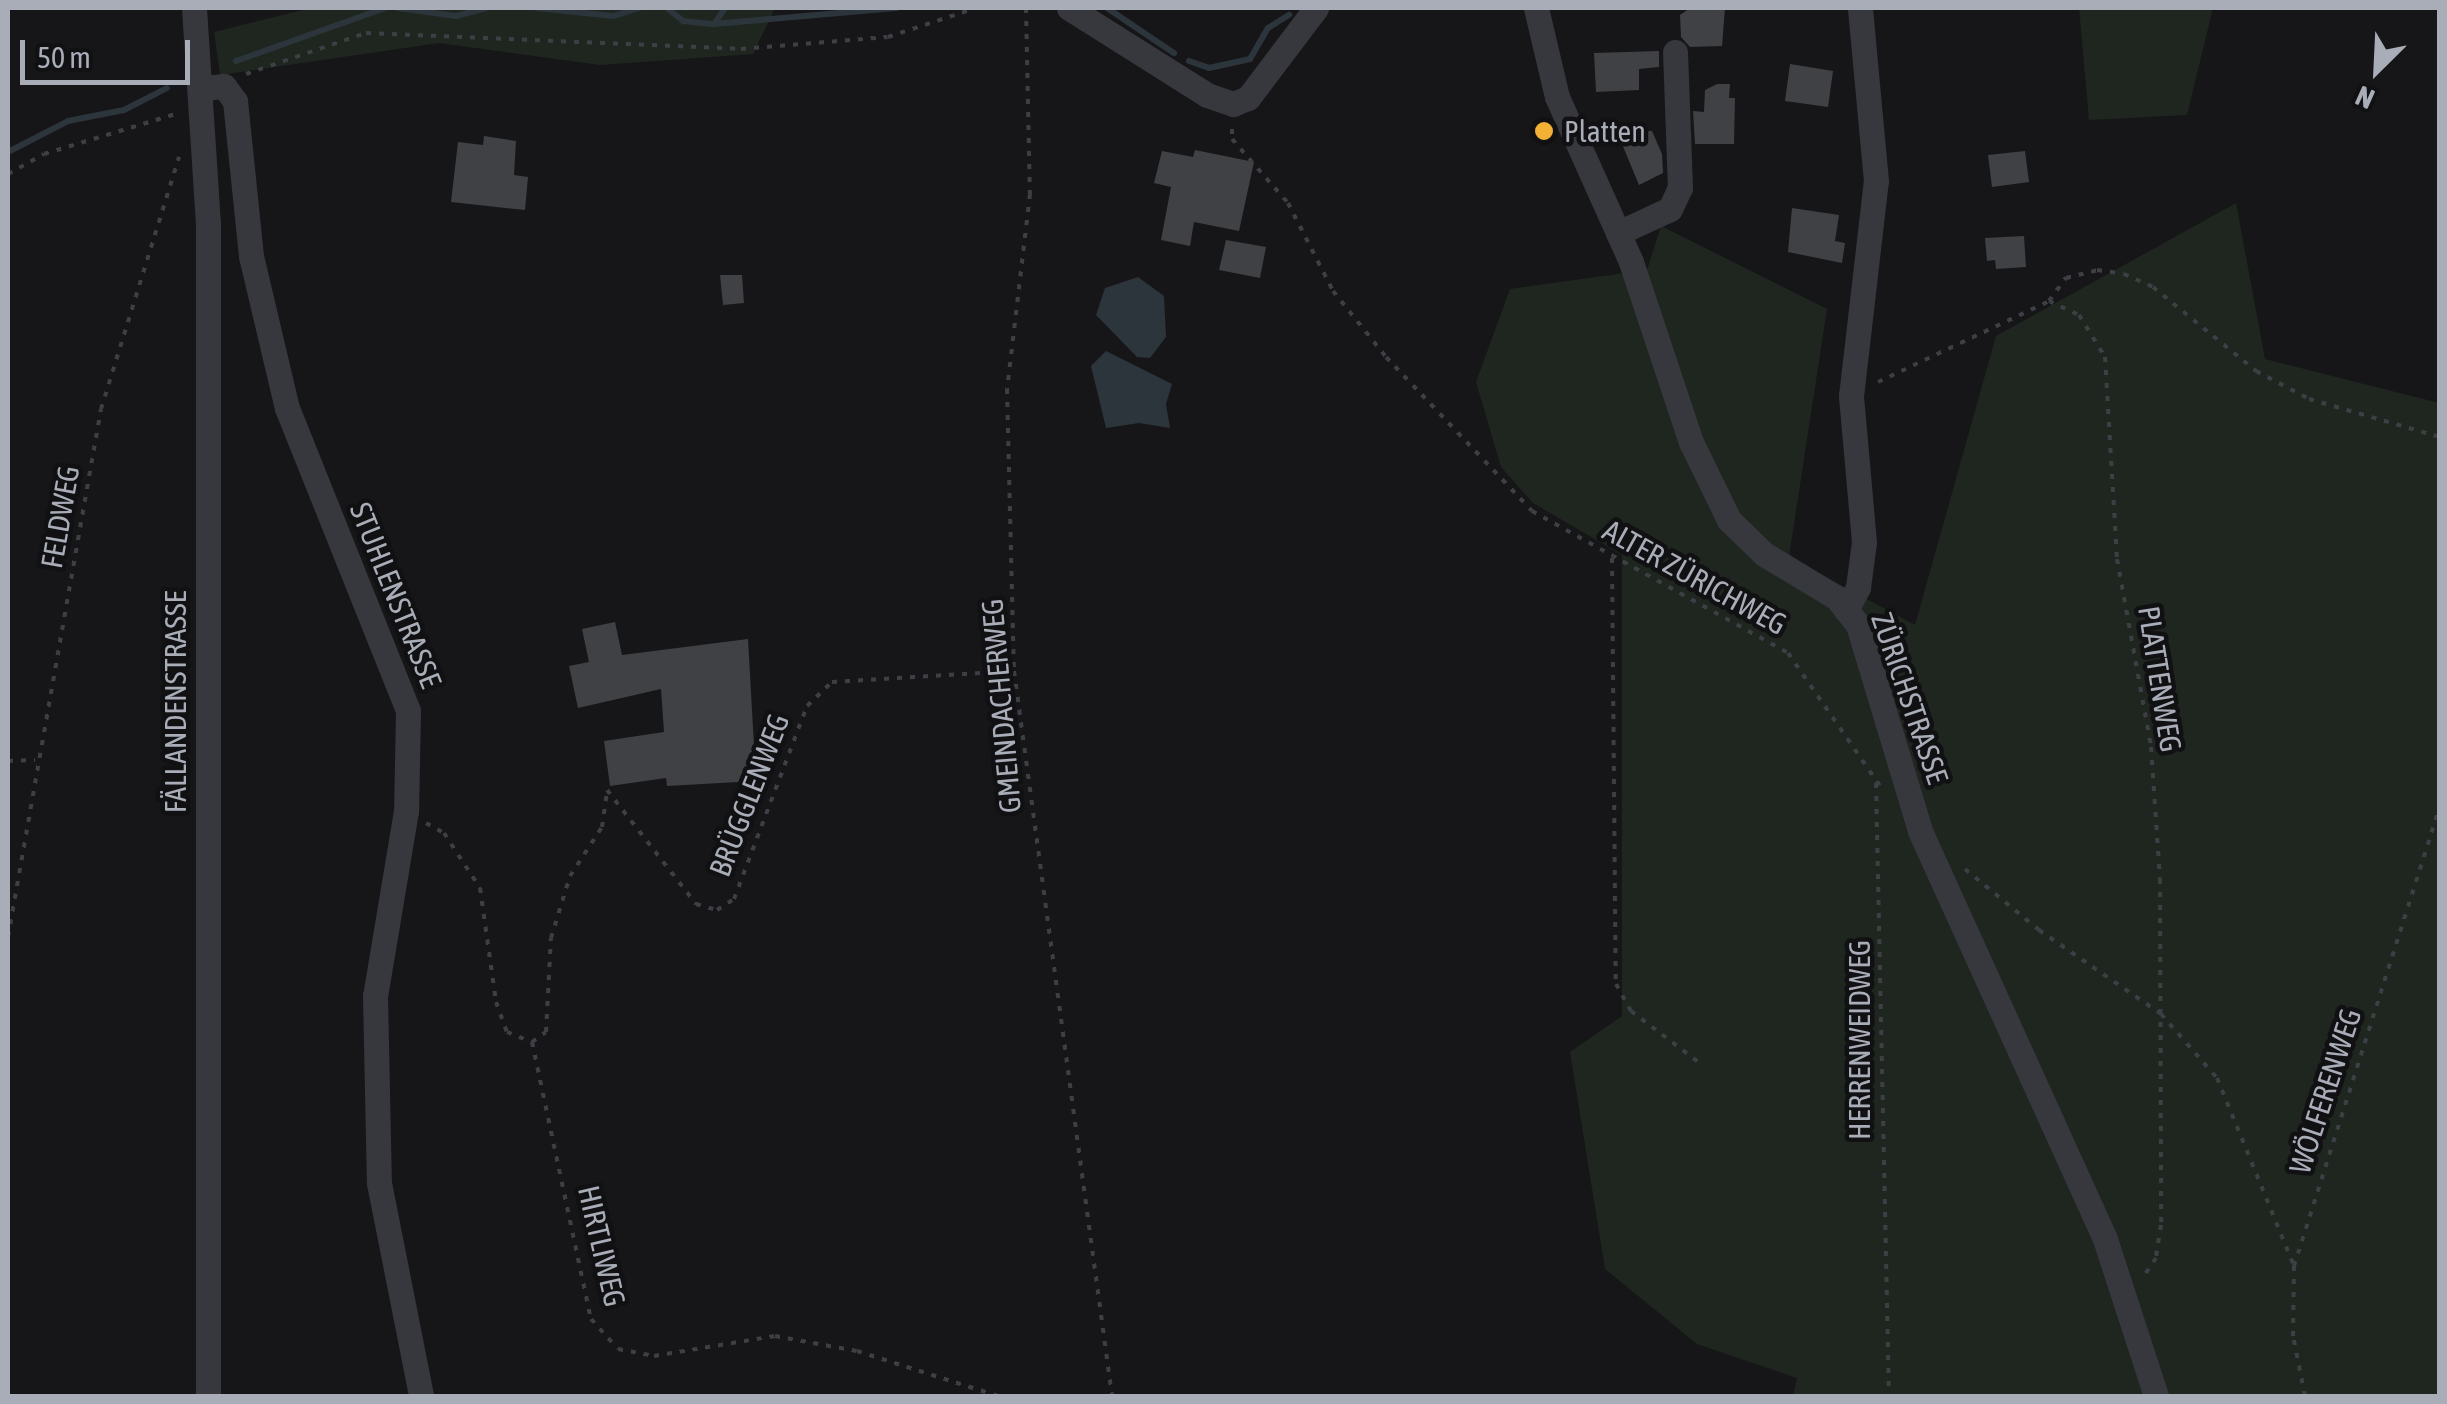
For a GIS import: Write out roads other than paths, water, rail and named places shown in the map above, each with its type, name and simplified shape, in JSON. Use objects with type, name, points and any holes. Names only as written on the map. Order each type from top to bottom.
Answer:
[{"type":"street","name":"FÄLLANDENSTRASSE","points":[[194,8],[214,87],[208,1396]]},
{"type":"street","points":[[1070,8],[1207,95],[1233,104],[1248,98],[1316,8]]},
{"type":"street","name":"ZÜRICHSTRASSE","points":[[1536,8],[1558,97],[1618,233],[1692,442],[1729,520],[1764,554],[1821,586],[1858,625],[1920,831],[2105,1238],[2156,1396]]},
{"type":"street","points":[[1846,610],[1858,587],[1864,542],[1851,396],[1876,180],[1860,8]]},
{"type":"street","points":[[1618,233],[1670,209],[1680,188],[1675,52]]},
{"type":"street","name":"STUHLENSTRASSE","points":[[214,87],[235,101],[251,256],[286,408],[408,711],[406,811],[375,996],[378,1183],[421,1396]]},
{"type":"waterway","points":[[236,61],[385,8]]},
{"type":"waterway","points":[[398,8],[456,16],[485,8]]},
{"type":"waterway","points":[[537,8],[614,16],[639,8]]},
{"type":"waterway","points":[[667,8],[683,21],[714,24],[896,8]]},
{"type":"waterway","points":[[715,23],[725,8]]},
{"type":"waterway","points":[[1107,8],[1174,53]]},
{"type":"waterway","points":[[1189,61],[1209,68],[1250,59],[1268,28],[1289,15]]},
{"type":"waterway","points":[[8,152],[68,121],[124,110],[167,88]]},
{"type":"place","name":"Platten","points":[[1544,131]]}]
